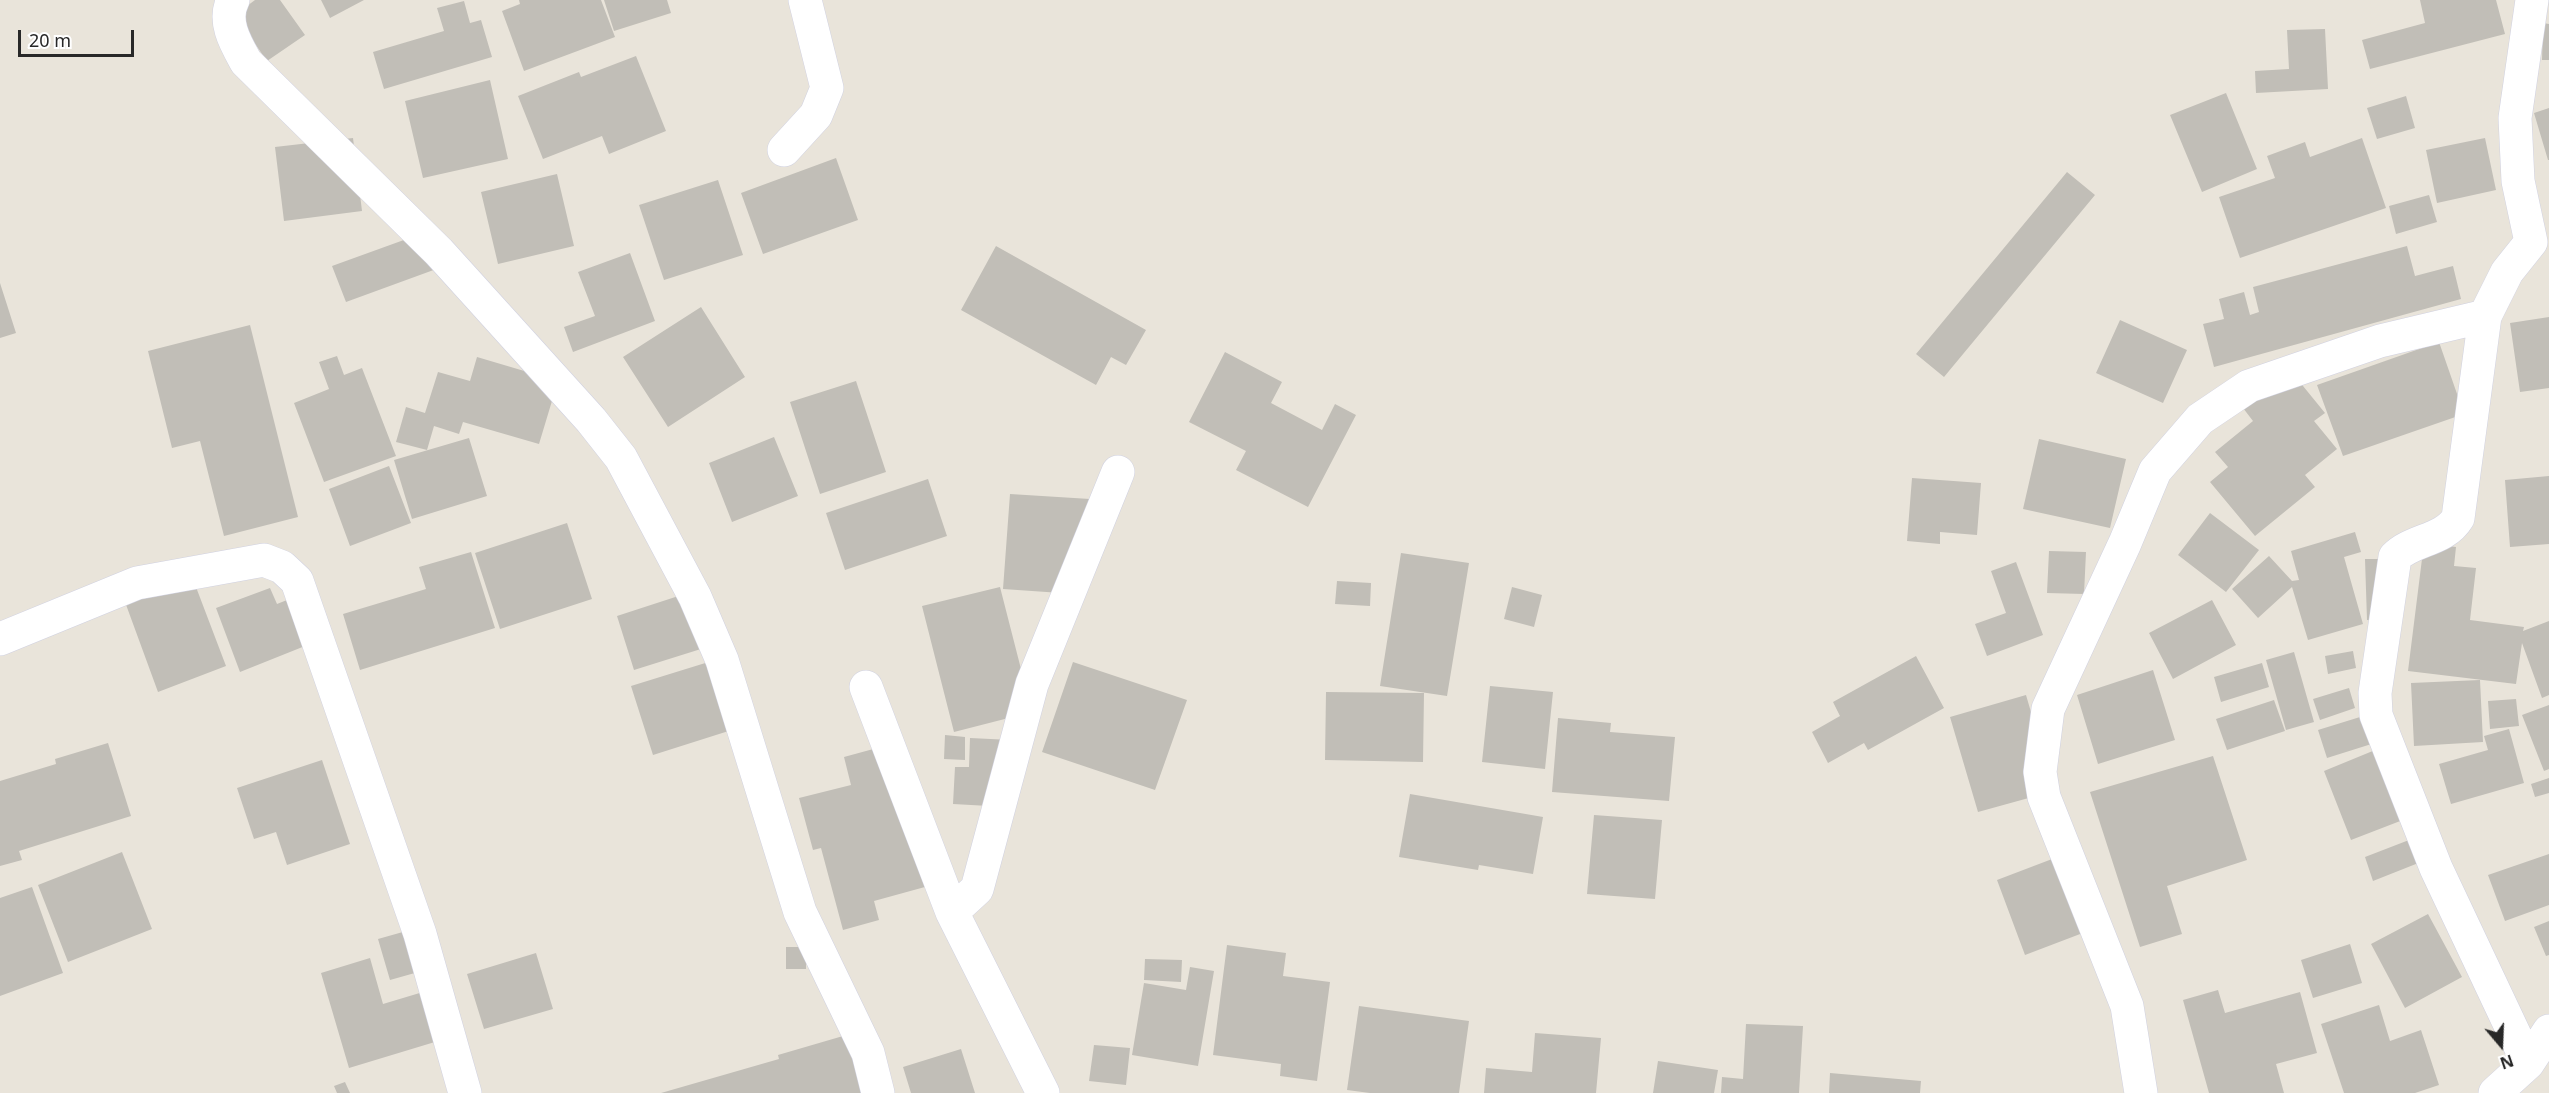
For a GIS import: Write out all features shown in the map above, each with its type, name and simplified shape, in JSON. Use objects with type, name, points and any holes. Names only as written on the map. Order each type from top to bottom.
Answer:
[{"type":"street","points":[[233,0],[230,6],[230,33],[246,62],[439,252],[591,420],[621,458],[695,597],[722,660],[800,912],[868,1053],[878,1093]]},
{"type":"street","points":[[784,150],[816,115],[827,88],[805,0]]},
{"type":"street","points":[[2528,1063],[2436,868],[2376,715],[2375,693],[2395,557],[2406,548],[2444,533],[2453,527],[2458,518],[2485,316],[2507,272],[2540,247],[2518,182],[2515,118],[2532,0]]},
{"type":"street","points":[[2141,1093],[2127,1006],[2044,797],[2040,772],[2048,708],[2125,543],[2155,471],[2200,419],[2249,386],[2380,341],[2485,316]]},
{"type":"street","points":[[952,912],[977,889],[1032,684],[1118,472]]},
{"type":"street","points":[[0,639],[137,583],[264,560],[282,567],[297,581],[420,934],[465,1093]]},
{"type":"street","points":[[866,687],[952,912],[1043,1093]]},
{"type":"street","points":[[2495,1093],[2528,1063],[2549,1031]]},
{"type":"building","points":[[255,0],[280,0],[305,35],[267,61],[235,15]]},
{"type":"building","points":[[321,0],[364,0],[330,18]]},
{"type":"building","points":[[519,0],[601,0],[615,37],[524,71],[502,11],[520,4]]},
{"type":"building","points":[[604,0],[667,0],[671,13],[614,31]]},
{"type":"building","points":[[2420,0],[2496,0],[2505,34],[2370,69],[2362,40],[2425,23]]},
{"type":"building","points":[[464,1],[470,23],[481,20],[492,57],[384,89],[373,52],[444,31],[437,8]]},
{"type":"building","points":[[2543,23],[2549,24],[2549,60],[2542,60]]},
{"type":"building","points":[[2325,29],[2328,89],[2256,93],[2255,71],[2289,69],[2287,30]]},
{"type":"building","points":[[636,56],[666,131],[609,154],[602,136],[543,159],[518,96],[579,72],[581,77]]},
{"type":"building","points":[[490,80],[508,159],[423,178],[405,101]]},
{"type":"building","points":[[2226,93],[2257,169],[2202,192],[2170,115]]},
{"type":"building","points":[[2406,96],[2415,128],[2377,139],[2367,108]]},
{"type":"building","points":[[2549,108],[2549,160],[2548,160],[2534,113]]},
{"type":"building","points":[[353,138],[362,211],[284,221],[275,147]]},
{"type":"building","points":[[2362,138],[2386,208],[2240,258],[2219,197],[2275,178],[2267,156],[2305,142],[2310,157]]},
{"type":"building","points":[[2485,138],[2496,190],[2437,203],[2426,150]]},
{"type":"building","points":[[836,158],[858,220],[763,254],[741,193]]},
{"type":"building","points":[[2067,172],[2095,195],[1944,377],[1916,354]]},
{"type":"building","points":[[557,174],[574,246],[498,264],[481,192]]},
{"type":"building","points":[[718,180],[743,255],[664,280],[639,205]]},
{"type":"building","points":[[2429,195],[2437,222],[2396,234],[2389,206]]},
{"type":"building","points":[[437,228],[450,264],[346,302],[332,266]]},
{"type":"building","points":[[996,246],[1146,330],[1126,365],[1111,357],[1096,385],[961,310]]},
{"type":"building","points":[[2407,246],[2415,276],[2453,266],[2461,299],[2214,367],[2203,324],[2224,319],[2219,299],[2244,292],[2250,315],[2259,312],[2253,287]]},
{"type":"building","points":[[630,253],[655,321],[573,352],[564,327],[595,316],[578,272]]},
{"type":"building","points":[[0,283],[16,333],[0,338]]},
{"type":"building","points":[[701,307],[745,377],[668,427],[623,357]]},
{"type":"building","points":[[2549,317],[2549,388],[2520,392],[2510,323]]},
{"type":"building","points":[[2120,320],[2187,350],[2163,403],[2096,373]]},
{"type":"building","points":[[250,325],[298,517],[224,536],[200,441],[172,448],[148,351]]},
{"type":"building","points":[[2439,342],[2464,414],[2343,456],[2317,385]]},
{"type":"building","points":[[1225,352],[1282,382],[1271,403],[1322,430],[1335,404],[1356,415],[1308,507],[1236,470],[1246,451],[1189,422]]},
{"type":"building","points":[[337,356],[344,375],[362,368],[396,456],[324,482],[294,403],[329,389],[319,362]]},
{"type":"building","points":[[477,357],[558,381],[539,444],[463,422],[459,434],[434,426],[427,450],[396,442],[406,407],[425,413],[438,372],[470,381]]},
{"type":"building","points":[[2290,370],[2325,413],[2314,421],[2337,449],[2305,475],[2315,487],[2255,536],[2210,482],[2228,467],[2215,452],[2253,421],[2243,408]]},
{"type":"building","points":[[856,381],[886,472],[820,494],[790,402]]},
{"type":"building","points":[[774,437],[798,496],[732,522],[709,463]]},
{"type":"building","points":[[469,438],[487,496],[412,519],[394,460]]},
{"type":"building","points":[[2039,439],[2126,459],[2110,528],[2023,509]]},
{"type":"building","points":[[389,466],[411,523],[350,546],[329,489]]},
{"type":"building","points":[[2549,476],[2549,544],[2510,547],[2505,480]]},
{"type":"building","points":[[1912,478],[1981,483],[1977,535],[1940,532],[1940,544],[1907,541]]},
{"type":"building","points":[[928,479],[947,536],[845,570],[826,513]]},
{"type":"building","points":[[1010,494],[1090,499],[1061,593],[1003,589]]},
{"type":"building","points":[[2210,513],[2259,550],[2226,592],[2178,555]]},
{"type":"building","points":[[567,523],[592,599],[500,629],[475,553]]},
{"type":"building","points":[[2355,532],[2361,552],[2344,557],[2363,624],[2308,640],[2292,587],[2258,618],[2232,589],[2269,556],[2292,581],[2299,580],[2291,551]]},
{"type":"building","points":[[2424,543],[2456,547],[2454,566],[2476,568],[2470,620],[2524,627],[2523,631],[2549,621],[2549,695],[2542,698],[2522,643],[2516,684],[2408,671]]},
{"type":"building","points":[[2049,551],[2086,552],[2084,594],[2047,593]]},
{"type":"building","points":[[471,552],[495,628],[360,670],[343,614],[426,589],[419,567]]},
{"type":"building","points":[[1401,553],[1469,563],[1447,696],[1380,686]]},
{"type":"building","points":[[2365,559],[2394,559],[2395,619],[2367,620]]},
{"type":"building","points":[[2016,562],[2043,635],[1987,656],[1975,624],[2006,613],[1991,571]]},
{"type":"building","points":[[188,566],[226,666],[158,692],[121,591]]},
{"type":"building","points":[[1337,581],[1371,583],[1370,606],[1335,604]]},
{"type":"building","points":[[1000,587],[1032,712],[954,732],[922,606]]},
{"type":"building","points":[[1512,587],[1542,595],[1534,627],[1504,619]]},
{"type":"building","points":[[270,588],[277,604],[297,596],[315,642],[240,672],[216,608]]},
{"type":"building","points":[[703,588],[720,643],[634,670],[617,616]]},
{"type":"building","points":[[2212,600],[2236,645],[2173,679],[2149,633]]},
{"type":"building","points":[[2353,651],[2356,668],[2328,674],[2325,656]]},
{"type":"building","points":[[2294,652],[2314,722],[2286,730],[2266,660]]},
{"type":"building","points":[[1916,656],[1944,708],[1868,750],[1864,743],[1828,763],[1812,732],[1840,716],[1833,702]]},
{"type":"building","points":[[715,660],[738,728],[653,755],[631,686]]},
{"type":"building","points":[[1073,662],[1187,700],[1155,790],[1042,752]]},
{"type":"building","points":[[2262,663],[2269,687],[2221,702],[2214,677]]},
{"type":"building","points":[[2153,670],[2175,740],[2098,764],[2077,695]]},
{"type":"building","points":[[2480,680],[2483,742],[2414,746],[2411,683]]},
{"type":"building","points":[[1490,686],[1553,692],[1545,769],[1482,762]]},
{"type":"building","points":[[2349,688],[2355,708],[2320,720],[2313,699]]},
{"type":"building","points":[[1326,692],[1424,693],[1423,762],[1325,760]]},
{"type":"building","points":[[2026,695],[2054,791],[1978,812],[1950,717]]},
{"type":"building","points":[[2516,699],[2519,726],[2490,729],[2488,701]]},
{"type":"building","points":[[2274,700],[2285,731],[2227,750],[2216,719]]},
{"type":"building","points":[[2549,705],[2549,769],[2544,771],[2522,715]]},
{"type":"building","points":[[2373,713],[2381,741],[2327,758],[2318,730]]},
{"type":"building","points":[[1558,718],[1611,723],[1610,732],[1675,737],[1669,801],[1552,792]]},
{"type":"building","points":[[2509,729],[2524,783],[2451,804],[2439,764],[2488,750],[2484,736]]},
{"type":"building","points":[[945,735],[965,737],[965,760],[944,759]]},
{"type":"building","points":[[970,738],[1011,740],[1007,807],[953,804],[955,767],[969,767]]},
{"type":"building","points":[[108,743],[131,816],[19,851],[22,860],[0,866],[0,781],[56,764],[55,759]]},
{"type":"building","points":[[888,745],[943,882],[874,901],[879,920],[843,930],[821,848],[813,850],[799,798],[851,785],[844,757]]},
{"type":"building","points":[[2380,748],[2408,818],[2351,840],[2324,771]]},
{"type":"building","points":[[2213,756],[2247,860],[2167,886],[2182,934],[2140,947],[2090,792]]},
{"type":"building","points":[[322,760],[350,844],[287,865],[276,832],[254,839],[237,788]]},
{"type":"building","points":[[2549,778],[2549,793],[2535,797],[2531,784]]},
{"type":"building","points":[[1410,794],[1543,817],[1533,874],[1479,865],[1478,870],[1399,857]]},
{"type":"building","points":[[1594,815],[1662,820],[1655,899],[1587,894]]},
{"type":"building","points":[[2422,835],[2431,858],[2373,881],[2365,857]]},
{"type":"building","points":[[122,852],[152,929],[68,962],[38,885]]},
{"type":"building","points":[[2549,854],[2549,905],[2505,921],[2488,875]]},
{"type":"building","points":[[2060,856],[2088,931],[2025,955],[1997,880]]},
{"type":"building","points":[[32,887],[63,973],[0,996],[0,898]]},
{"type":"building","points":[[2428,914],[2462,977],[2405,1008],[2371,944]]},
{"type":"building","points":[[2549,921],[2549,955],[2546,956],[2534,927]]},
{"type":"building","points":[[417,928],[429,969],[390,980],[378,939]]},
{"type":"building","points":[[2350,944],[2362,983],[2313,998],[2301,960]]},
{"type":"building","points":[[1227,945],[1286,953],[1283,976],[1330,982],[1317,1081],[1280,1076],[1281,1064],[1213,1055]]},
{"type":"building","points":[[786,947],[806,947],[806,969],[786,969]]},
{"type":"building","points":[[536,953],[553,1009],[484,1029],[467,974]]},
{"type":"building","points":[[370,958],[383,1004],[433,989],[448,1038],[349,1068],[321,973]]},
{"type":"building","points":[[1145,959],[1182,960],[1181,982],[1144,980]]},
{"type":"building","points":[[1190,967],[1214,971],[1198,1066],[1132,1055],[1144,983],[1186,990]]},
{"type":"building","points":[[2218,990],[2225,1013],[2300,992],[2317,1053],[2276,1064],[2284,1093],[2209,1093],[2183,1000]]},
{"type":"building","points":[[2379,1005],[2390,1041],[2421,1030],[2439,1085],[2415,1093],[2344,1093],[2321,1024]]},
{"type":"building","points":[[1359,1006],[1469,1021],[1459,1093],[1370,1093],[1347,1090]]},
{"type":"building","points":[[1746,1024],[1803,1026],[1799,1093],[1721,1093],[1722,1077],[1743,1079]]},
{"type":"building","points":[[867,1029],[885,1093],[661,1093],[779,1059],[778,1055]]},
{"type":"building","points":[[1535,1033],[1601,1038],[1596,1093],[1484,1093],[1486,1068],[1532,1072]]},
{"type":"building","points":[[1094,1045],[1130,1048],[1126,1085],[1089,1081]]},
{"type":"building","points":[[961,1049],[975,1093],[911,1093],[903,1067]]},
{"type":"building","points":[[1658,1061],[1718,1070],[1714,1093],[1653,1093]]},
{"type":"building","points":[[1830,1073],[1921,1081],[1920,1093],[1829,1093]]},
{"type":"building","points":[[345,1082],[350,1093],[337,1093],[334,1086]]}]
